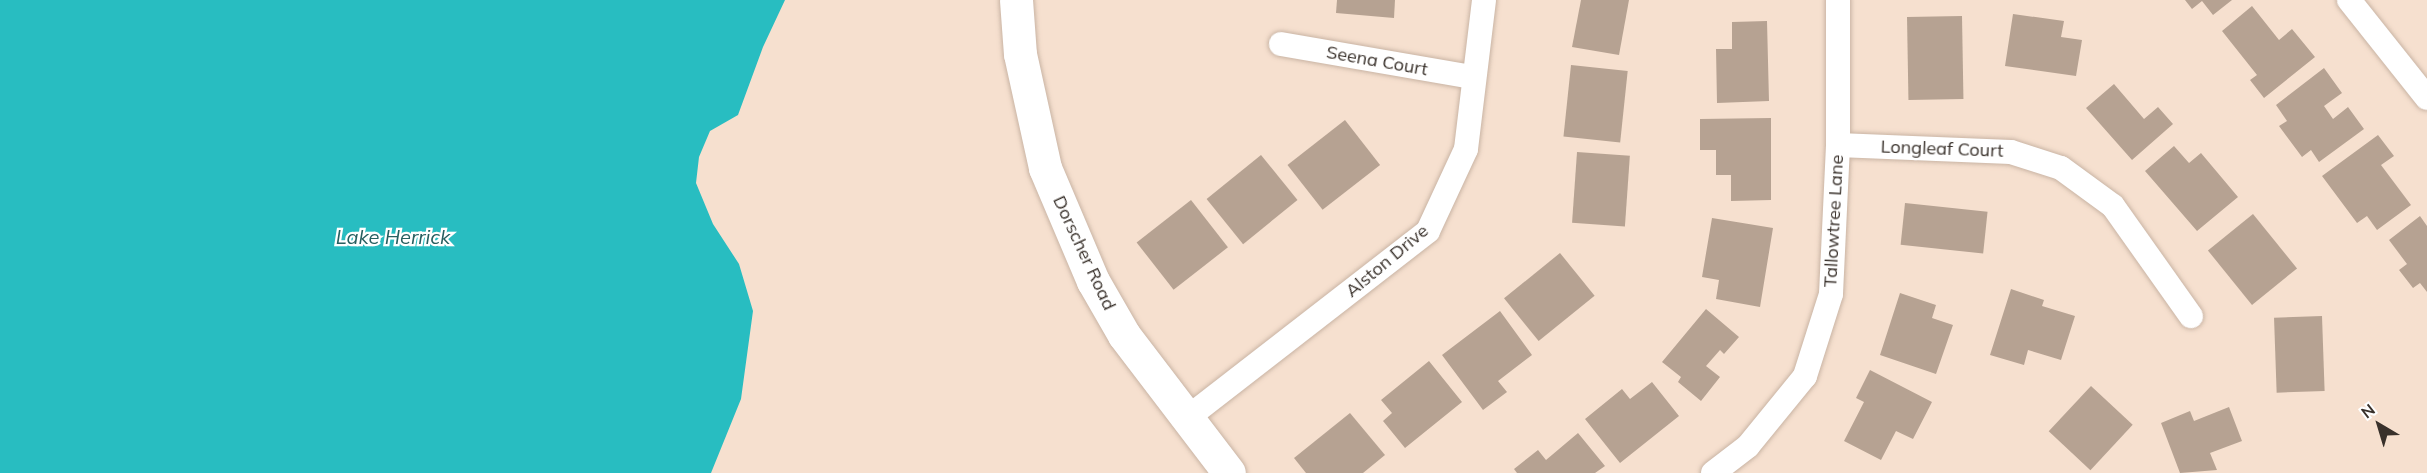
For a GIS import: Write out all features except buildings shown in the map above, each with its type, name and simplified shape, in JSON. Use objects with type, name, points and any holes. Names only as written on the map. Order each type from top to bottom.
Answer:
[{"type":"street","name":"Dorscher Road","points":[[1016,0],[1020,54],[1045,168],[1093,281],[1124,334],[1229,473]]},
{"type":"street","name":"Alston Drive","points":[[1186,419],[1428,231],[1466,149],[1484,0]]},
{"type":"street","name":"Tallowtree Lane","points":[[1713,473],[1748,446],[1805,376],[1831,294],[1838,145],[1838,0]]},
{"type":"street","points":[[2349,0],[2427,98]]},
{"type":"street","name":"Seena Court","points":[[1281,44],[1473,77]]},
{"type":"street","name":"Longleaf Court","points":[[1838,145],[2011,152],[2061,168],[2114,206],[2191,316]]},
{"type":"water","name":"Lake Herrick","points":[[0,0],[785,0],[763,47],[738,115],[710,131],[699,157],[696,183],[713,224],[739,264],[753,311],[741,399],[711,473],[0,473]]}]
